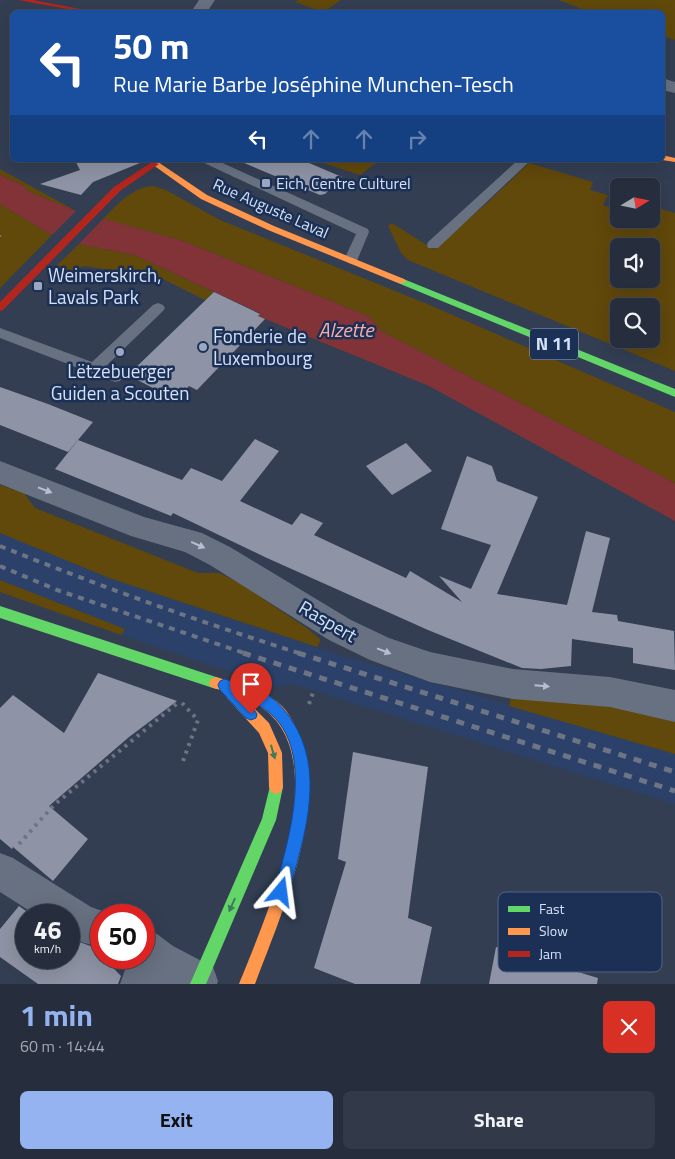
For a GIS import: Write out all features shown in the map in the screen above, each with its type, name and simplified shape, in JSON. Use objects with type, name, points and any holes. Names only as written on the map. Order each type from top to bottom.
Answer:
[{"type":"main road","points":[[24,1],[72,10]]},
{"type":"main road","points":[[24,1],[35,10]]},
{"type":"main road","points":[[0,308],[112,194],[124,183],[155,162]]},
{"type":"main road","name":"Rue Auguste Laval","points":[[157,162],[204,197],[232,211],[675,393]]},
{"type":"main road","points":[[0,612],[260,698],[284,718],[298,744],[304,785],[298,833],[284,883],[247,984]]},
{"type":"main road","points":[[200,983],[269,820],[278,784],[274,753],[264,728],[225,685]]},
{"type":"street","name":"Raspert","points":[[0,472],[141,528],[192,542],[220,556],[340,630],[389,653],[430,667],[513,684],[610,692],[675,706]]},
{"type":"street","points":[[0,871],[84,924],[90,925]]},
{"type":"street","points":[[155,966],[200,983]]},
{"type":"lane","name":"Rue Auguste Laval","points":[[210,162],[362,232],[351,260]]},
{"type":"lane","points":[[433,244],[523,162]]},
{"type":"lane","points":[[94,369],[158,308]]},
{"type":"lane","points":[[0,333],[115,377]]},
{"type":"path","points":[[308,705],[314,690]]},
{"type":"path","points":[[21,842],[54,805],[186,696]]},
{"type":"path","points":[[180,701],[198,720],[183,761]]},
{"type":"shaded area","points":[[298,0],[341,0],[326,10],[317,10],[295,2]]},
{"type":"shaded area","points":[[558,0],[675,0],[675,40],[665,37],[665,10],[586,10]]},
{"type":"shaded area","points":[[320,162],[377,162],[360,175]]},
{"type":"shaded area","points":[[529,163],[593,182],[590,190],[608,195],[603,205],[610,207],[610,228],[660,228],[660,209],[675,213],[675,371],[620,348],[660,348],[660,298],[610,298],[610,344],[408,260],[401,253],[388,226],[392,223],[433,249],[487,203]]},
{"type":"shaded area","points":[[0,169],[76,211],[27,191],[24,186],[0,175]]},
{"type":"shaded area","points":[[153,186],[166,190],[220,220],[425,303],[675,412],[675,483],[381,331],[370,317],[183,241],[103,219],[132,193],[145,187]]},
{"type":"shaded area","points":[[0,204],[52,235],[0,288]]},
{"type":"shaded area","points":[[79,244],[135,255],[214,292],[205,300],[155,275],[119,268],[117,271],[84,266],[69,272],[55,267]]},
{"type":"shaded area","points":[[0,485],[24,493],[35,508],[198,573],[219,573],[238,582],[308,629],[321,640],[317,647],[109,578],[0,533]]},
{"type":"shaded area","points":[[0,533],[109,578],[330,652],[675,754],[675,804],[293,684],[277,687],[121,635],[125,629],[0,580]]},
{"type":"shaded area","points":[[0,580],[125,629],[121,635],[0,592]]},
{"type":"shaded area","points":[[512,692],[675,717],[675,754],[509,706]]},
{"type":"water","name":"Alzette","points":[[0,175],[24,186],[27,191],[76,211],[183,241],[370,317],[381,331],[675,483],[675,521],[429,386],[258,316],[260,313],[135,255],[79,244],[52,235],[0,204]]},
{"type":"pier","points":[[78,209],[105,217],[77,246],[51,236]]},
{"type":"building","points":[[76,162],[140,163],[93,182],[81,195],[40,184],[80,170]]},
{"type":"building","points":[[242,162],[307,162],[342,177],[325,194],[320,195]]},
{"type":"building","name":"Fonderie de Luxembourg","points":[[214,292],[260,314],[258,316],[265,319],[197,390],[189,386],[176,400],[128,375]]},
{"type":"building","points":[[0,387],[93,422],[68,452],[0,425]]},
{"type":"building","points":[[255,439],[279,451],[240,501],[292,525],[301,513],[323,523],[314,535],[406,578],[410,571],[462,602],[439,576],[471,589],[491,545],[441,529],[467,456],[492,466],[497,481],[538,497],[497,594],[567,605],[586,531],[610,538],[592,612],[617,615],[618,621],[674,631],[675,670],[633,663],[633,648],[572,639],[571,666],[541,669],[522,668],[428,630],[267,558],[173,513],[171,516],[55,469],[78,440],[182,480],[191,468],[222,481]]},
{"type":"building","points":[[406,443],[432,471],[392,495],[366,466]]},
{"type":"building","points":[[98,673],[177,701],[129,737],[49,806],[88,839],[53,881],[13,847],[12,849],[0,839],[0,708],[13,695],[64,733]]},
{"type":"building","points":[[353,752],[428,767],[408,918],[432,927],[420,984],[355,984],[314,968],[346,862],[338,859]]},
{"type":"building","points":[[15,911],[15,968],[0,957],[0,929]]},
{"type":"building","points":[[80,942],[90,946],[90,969],[114,969],[121,976],[118,984],[38,984],[17,969],[80,969]]},
{"type":"building","points":[[496,947],[498,948],[498,972],[578,972],[598,978],[597,984],[489,984]]},
{"type":"railway","points":[[0,546],[150,603],[302,654]]},
{"type":"railway","points":[[0,566],[57,590],[247,654]]},
{"type":"railway","points":[[243,653],[675,791]]},
{"type":"railway","points":[[298,653],[675,772]]},
{"type":"traffic: fast","points":[[401,281],[675,393]]},
{"type":"traffic: fast","points":[[0,612],[216,683]]},
{"type":"traffic: fast","points":[[198,984],[269,820],[276,787]]},
{"type":"traffic: slow","points":[[665,158],[675,160]]},
{"type":"traffic: slow","points":[[153,162],[204,197],[271,228],[401,281]]},
{"type":"traffic: slow","points":[[216,683],[252,695],[277,710],[283,717],[297,744],[302,776],[300,812],[293,850],[283,887],[247,984]]},
{"type":"traffic: slow","points":[[232,694],[264,728],[275,753],[276,787]]},
{"type":"traffic: jam","points":[[21,0],[81,10]]},
{"type":"traffic: jam","points":[[0,308],[117,189],[155,164]]},
{"type":"place","name":"Eich, Centre Culturel","points":[[266,183]]},
{"type":"place","name":"Weimerskirch, Lavals Park","points":[[38,286]]},
{"type":"place","name":"Fonderie de Luxembourg","points":[[203,347]]},
{"type":"place","name":"Lëtzebuerger Guiden a Scouten","points":[[120,352]]},
{"type":"route","points":[[251,714],[225,685],[260,698],[284,718],[298,744],[304,785],[298,833],[281,892]]}]
